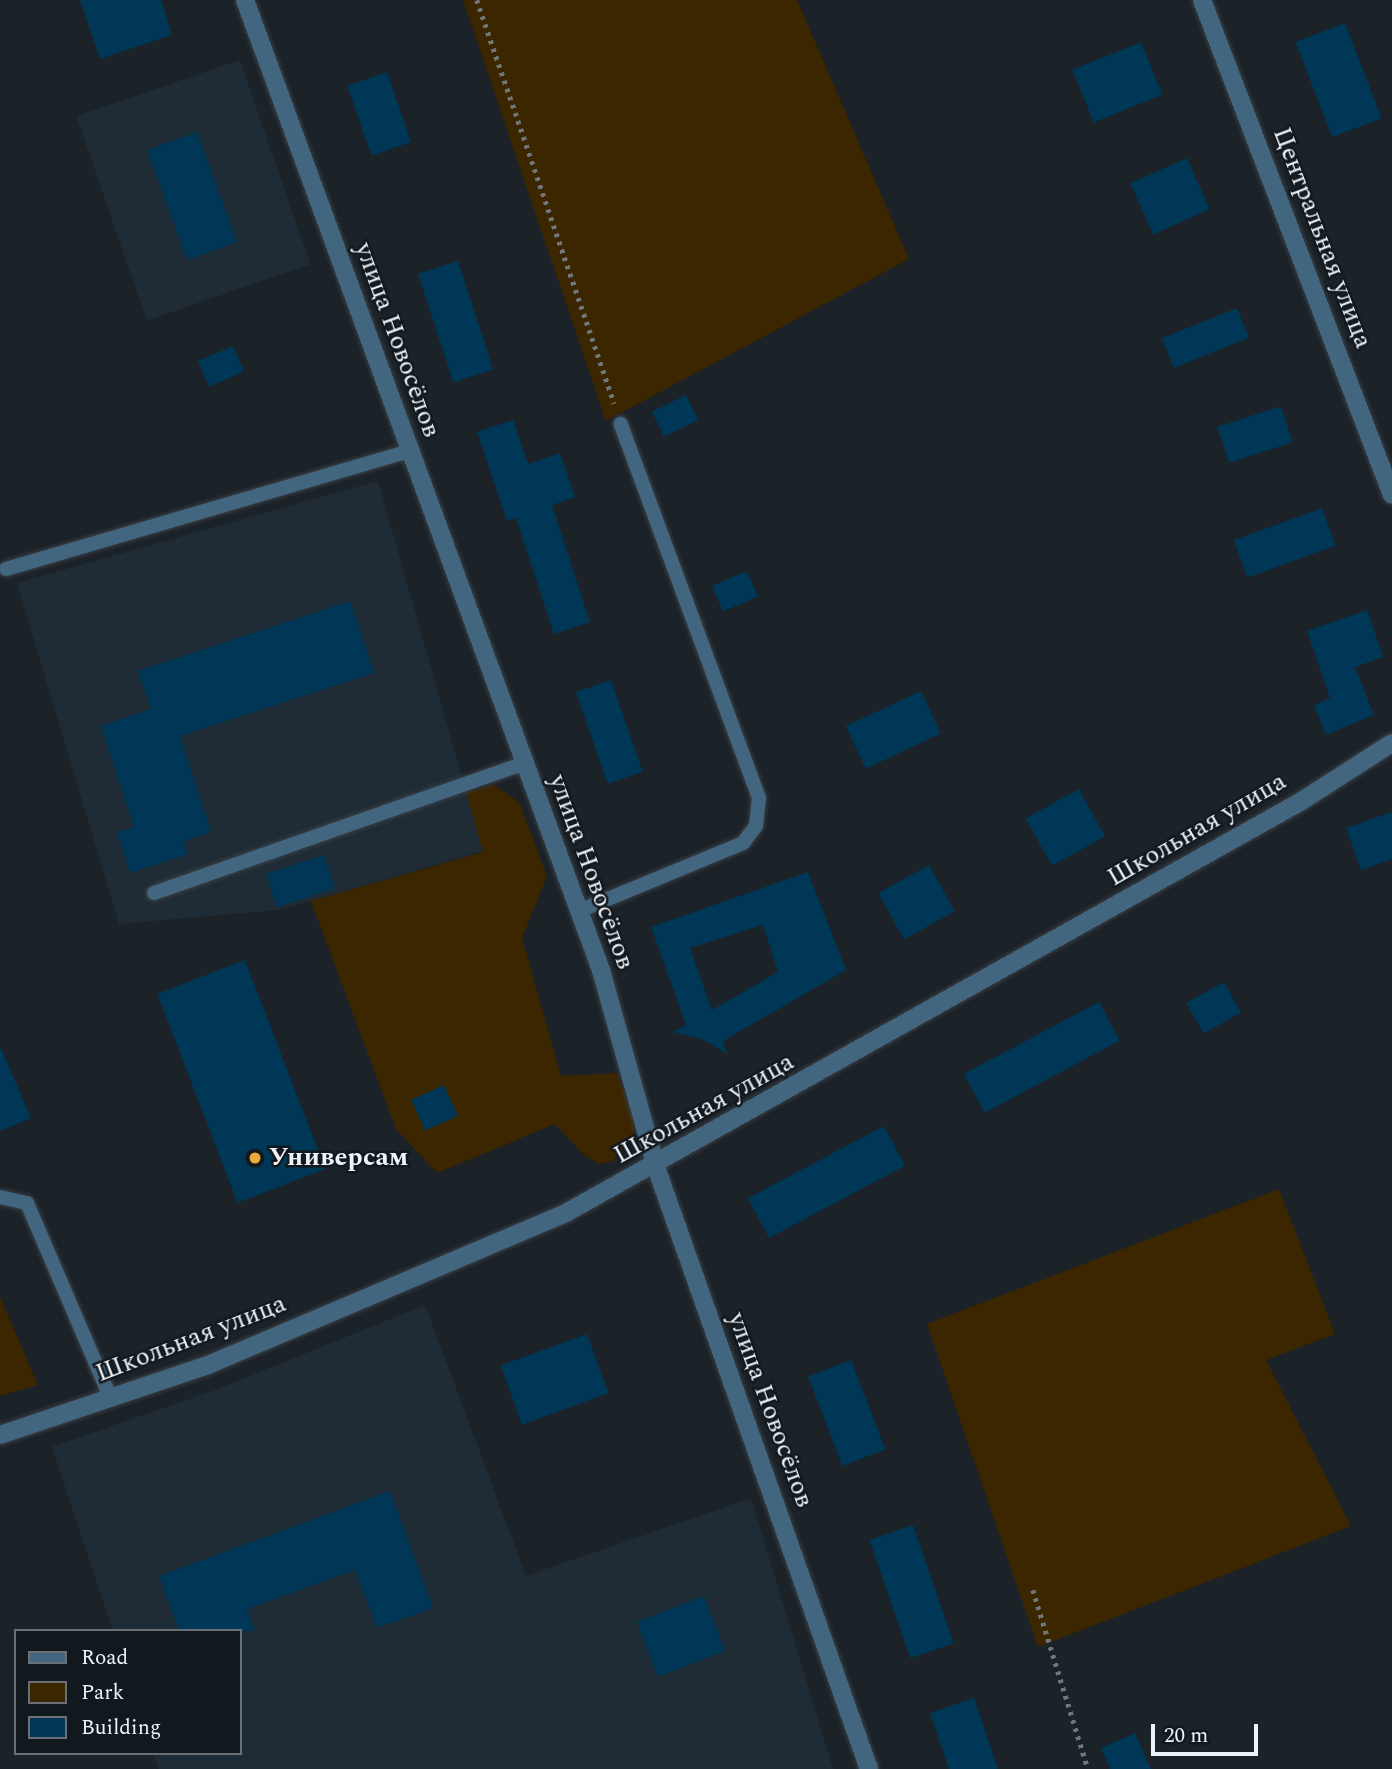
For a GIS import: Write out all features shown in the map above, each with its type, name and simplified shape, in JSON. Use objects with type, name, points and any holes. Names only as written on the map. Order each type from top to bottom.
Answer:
[{"type":"street","name":"улица Новосёлов","points":[[245,0],[523,764],[601,970],[656,1167],[869,1769]]},
{"type":"street","name":"Центральная улица","points":[[1202,0],[1392,495]]},
{"type":"street","name":"Школьная улица","points":[[0,1435],[208,1365],[552,1220],[656,1167],[1300,802],[1392,743]]},
{"type":"lane","points":[[579,911],[743,843],[757,826],[759,798],[621,424]]},
{"type":"lane","points":[[6,569],[410,451]]},
{"type":"lane","points":[[154,893],[523,764]]},
{"type":"lane","points":[[0,1197],[27,1203],[111,1399]]},
{"type":"path","points":[[477,0],[621,424]]},
{"type":"path","points":[[1033,1590],[1088,1769]]},
{"type":"shaded area","points":[[240,60],[310,264],[147,321],[76,116]]},
{"type":"shaded area","points":[[378,481],[483,851],[279,910],[119,924],[17,583]]},
{"type":"shaded area","points":[[425,1305],[526,1576],[751,1498],[833,1769],[159,1769],[154,1755],[242,1755],[242,1629],[112,1629],[52,1447],[215,1390]]},
{"type":"green space","points":[[463,0],[797,0],[909,259],[606,421]]},
{"type":"green space","points":[[494,785],[519,802],[547,876],[522,938],[561,1076],[617,1073],[633,1116],[633,1137],[613,1161],[599,1164],[584,1155],[555,1124],[437,1173],[396,1129],[311,901],[483,852],[466,792]]},
{"type":"green space","points":[[1279,1189],[1335,1334],[1266,1360],[1351,1526],[1038,1647],[927,1324]]},
{"type":"green space","points":[[0,1297],[38,1385],[0,1396]]},
{"type":"building","points":[[80,0],[161,0],[172,35],[100,59]]},
{"type":"building","points":[[1345,23],[1382,118],[1332,137],[1296,42]]},
{"type":"building","points":[[1141,42],[1162,95],[1094,123],[1072,70]]},
{"type":"building","points":[[387,72],[411,142],[371,156],[347,86]]},
{"type":"building","points":[[197,132],[237,242],[187,260],[147,150]]},
{"type":"building","points":[[1187,158],[1210,209],[1153,234],[1130,183]]},
{"type":"building","points":[[458,261],[493,369],[453,382],[418,274]]},
{"type":"building","points":[[1237,308],[1249,338],[1174,368],[1162,338]]},
{"type":"building","points":[[233,346],[244,372],[209,387],[198,361]]},
{"type":"building","points":[[686,395],[698,420],[664,437],[652,412]]},
{"type":"building","points":[[1281,406],[1293,442],[1229,463],[1217,427]]},
{"type":"building","points":[[513,420],[528,464],[560,453],[575,497],[552,505],[590,622],[554,634],[516,518],[507,521],[477,432]]},
{"type":"building","points":[[1322,508],[1336,546],[1247,578],[1234,540]]},
{"type":"building","points":[[747,571],[758,597],[723,612],[712,586]]},
{"type":"building","points":[[350,601],[374,673],[180,736],[211,832],[183,841],[188,854],[130,873],[117,832],[134,827],[101,726],[151,709],[138,671]]},
{"type":"building","points":[[1367,610],[1383,657],[1355,667],[1374,715],[1326,735],[1314,705],[1330,698],[1307,631]]},
{"type":"building","points":[[611,680],[643,772],[608,784],[576,692]]},
{"type":"building","points":[[921,691],[941,734],[866,769],[846,726]]},
{"type":"building","points":[[1079,789],[1105,836],[1052,866],[1026,819]]},
{"type":"building","points":[[1392,812],[1392,859],[1361,870],[1346,828]]},
{"type":"building","points":[[324,855],[335,888],[277,907],[266,874]]},
{"type":"building","points":[[929,865],[955,911],[904,939],[878,893]]},
{"type":"building","points":[[808,872],[846,970],[723,1041],[727,1054],[702,1039],[673,1032],[686,1025],[651,927]],"holes":[[[763,925],[778,972],[712,1010],[690,948]]]},
{"type":"building","points":[[245,960],[325,1169],[238,1203],[157,994]]},
{"type":"building","points":[[1224,982],[1241,1013],[1203,1033],[1186,1003]]},
{"type":"building","points":[[1099,1002],[1120,1041],[985,1113],[964,1074]]},
{"type":"building","points":[[0,1046],[31,1118],[0,1131]]},
{"type":"building","points":[[444,1085],[458,1116],[425,1131],[411,1100]]},
{"type":"building","points":[[884,1126],[905,1166],[769,1238],[748,1198]]},
{"type":"building","points":[[587,1334],[609,1393],[522,1425],[501,1365]]},
{"type":"building","points":[[851,1360],[885,1450],[842,1466],[808,1376]]},
{"type":"building","points":[[390,1491],[433,1608],[377,1628],[355,1570],[247,1609],[255,1631],[178,1629],[159,1576]]},
{"type":"building","points":[[913,1525],[954,1643],[910,1658],[870,1540]]},
{"type":"building","points":[[704,1596],[725,1651],[658,1677],[637,1622]]},
{"type":"building","points":[[974,1698],[998,1769],[949,1769],[930,1713]]},
{"type":"building","points":[[1135,1733],[1151,1769],[1110,1769],[1101,1748]]},
{"type":"place","name":"Универсам","points":[[255,1158]]}]
